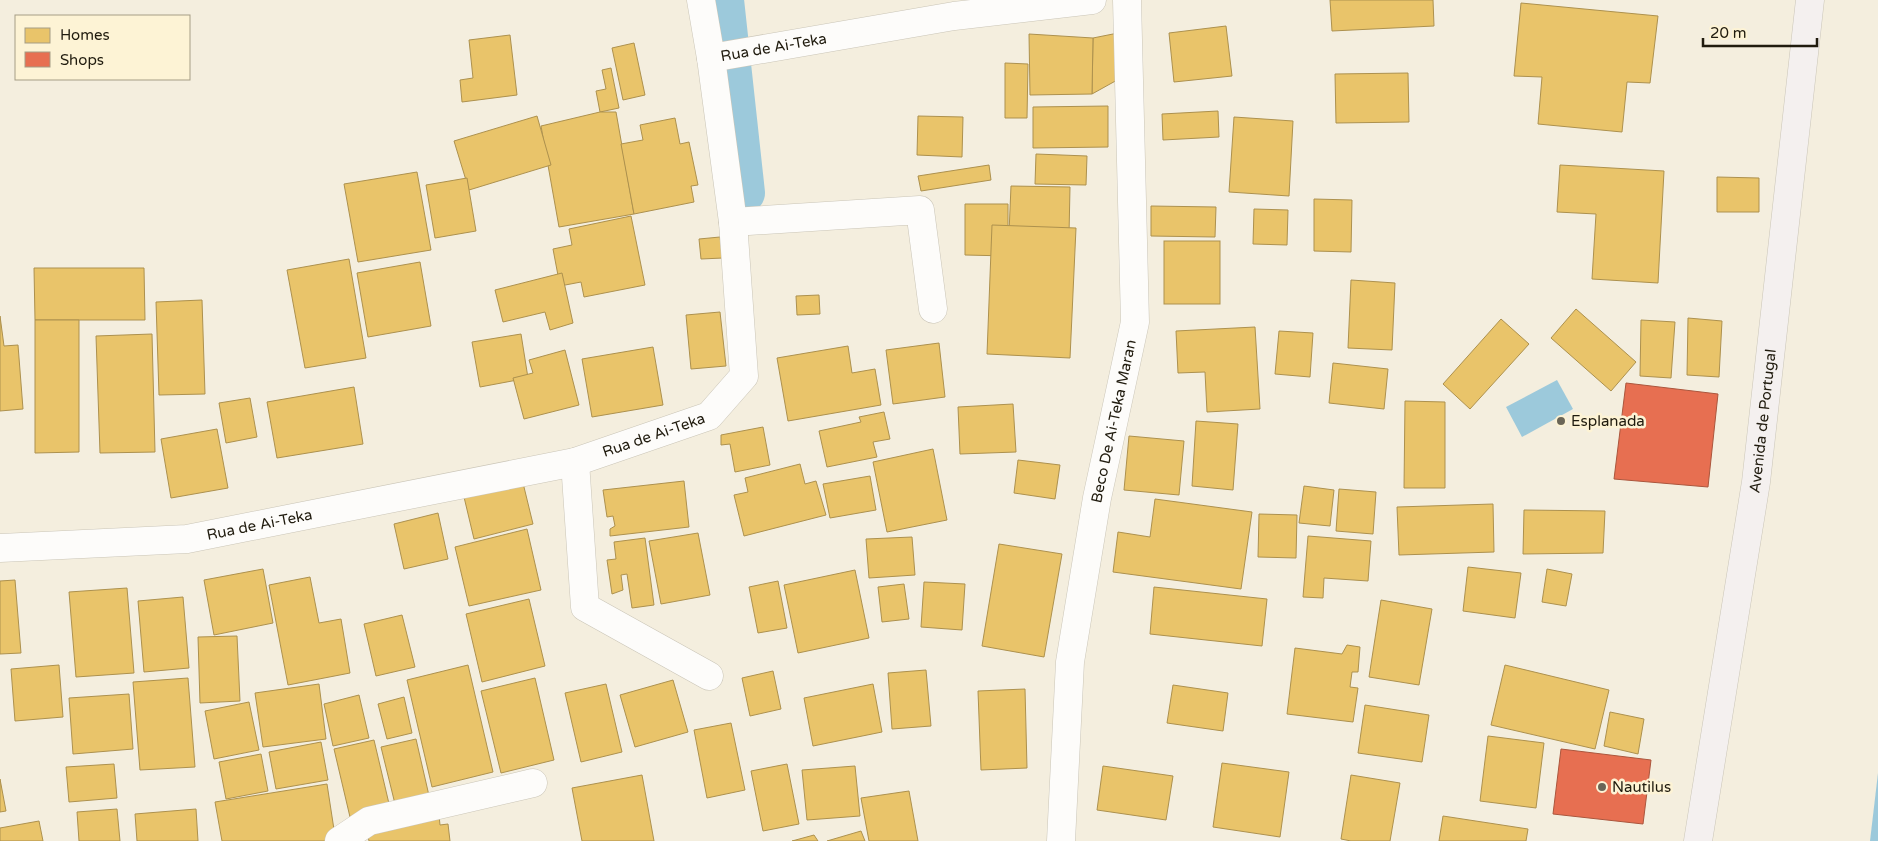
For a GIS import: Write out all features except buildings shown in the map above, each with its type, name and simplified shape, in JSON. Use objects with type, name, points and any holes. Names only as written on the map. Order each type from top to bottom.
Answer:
[{"type":"main road","name":"Avenida de Portugal","points":[[1698,841],[1756,482],[1810,0]]},
{"type":"street","points":[[701,0],[711,58]]},
{"type":"street","name":"Rua de Ai-Teka","points":[[0,548],[188,539],[575,462],[708,416],[744,376],[733,222],[711,58],[954,16],[1092,0]]},
{"type":"street","name":"Beco De Ai-Teka Maran","points":[[1061,841],[1070,662],[1098,498],[1135,322],[1126,0]]},
{"type":"street","points":[[733,222],[920,210],[933,309]]},
{"type":"street","points":[[575,462],[585,607],[708,676]]},
{"type":"street","points":[[339,841],[369,821],[533,783]]},
{"type":"water","points":[[1557,380],[1573,409],[1522,437],[1506,407]]},
{"type":"water","points":[[1878,773],[1878,841],[1870,841]]},
{"type":"waterway","points":[[724,0],[745,193]]},
{"type":"place","name":"Esplanada","points":[[1561,421]]},
{"type":"place","name":"Nautilus","points":[[1602,787]]}]
